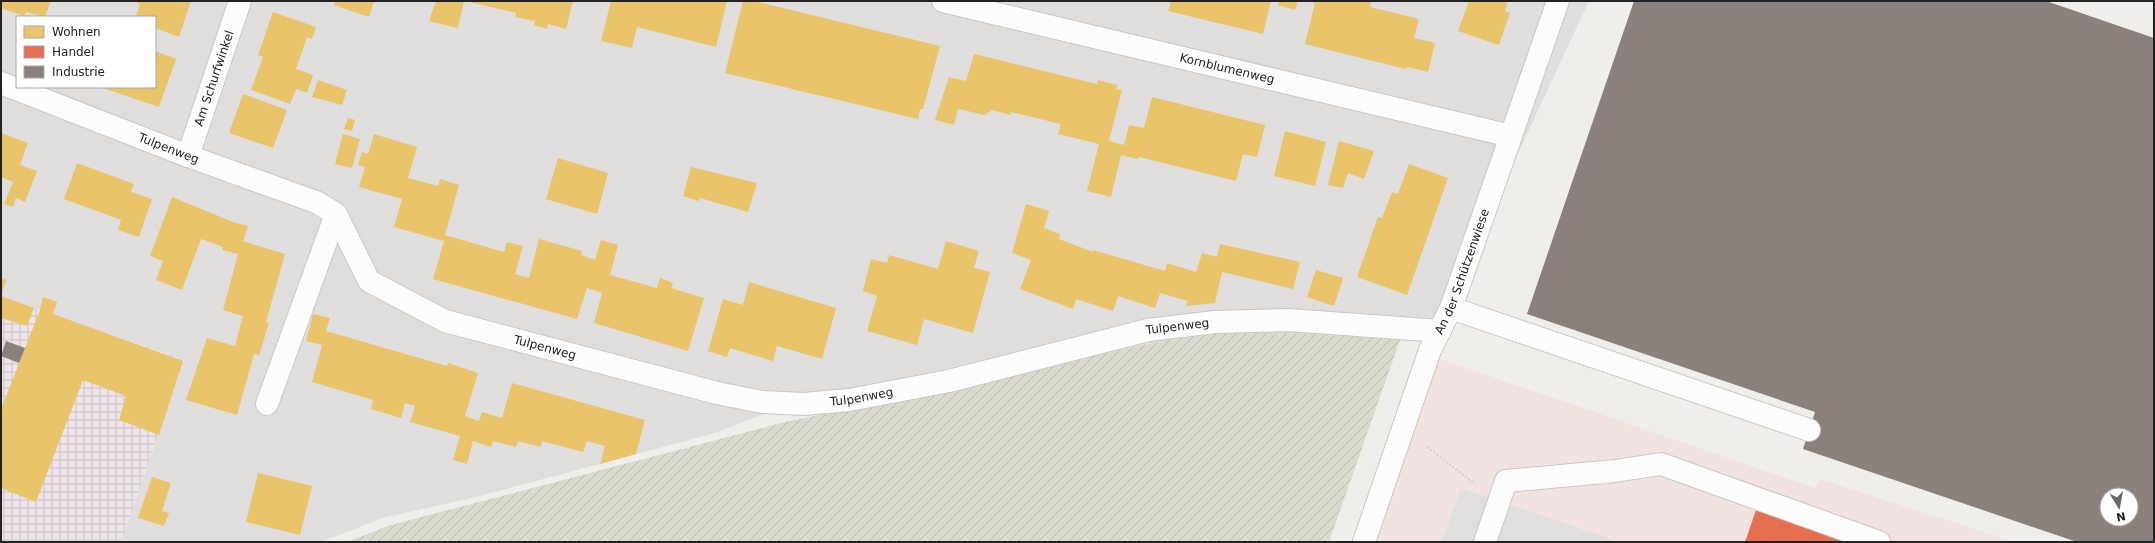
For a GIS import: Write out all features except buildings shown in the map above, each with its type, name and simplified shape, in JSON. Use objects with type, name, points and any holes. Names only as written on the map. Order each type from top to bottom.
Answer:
[{"type":"street","name":"Am Schurfwinkel","points":[[188,156],[240,1]]},
{"type":"street","name":"Kornblumenweg","points":[[943,1],[1511,136]]},
{"type":"street","name":"An der Schützenwiese","points":[[1364,542],[1430,350],[1451,308],[1558,1]]},
{"type":"street","name":"Tulpenweg","points":[[1,83],[188,156],[316,202],[336,214],[369,281],[445,321],[717,393],[762,402],[804,404],[849,400],[949,381],[1148,330],[1215,322],[1289,320],[1440,331]]},
{"type":"street","points":[[267,404],[336,214]]},
{"type":"street","points":[[1451,308],[1809,430]]},
{"type":"street","points":[[1485,542],[1506,481],[1615,471],[1661,464],[1879,542]]},
{"type":"path","points":[[1403,428],[1498,501]]},
{"type":"shaded area","points":[[1,1],[1589,1],[1435,331],[787,405],[715,433],[480,496],[383,518],[321,542],[121,542],[184,360],[1,297]]},
{"type":"shaded area","points":[[1,297],[184,360],[121,542],[1,542]]},
{"type":"shaded area","points":[[1210,331],[1401,337],[1329,542],[347,542],[391,525],[781,423]]},
{"type":"shaded area","points":[[1437,358],[1816,488],[1820,479],[2015,542],[1373,542]]},
{"type":"shaded area","points":[[1461,488],[1620,542],[1442,542]]}]
